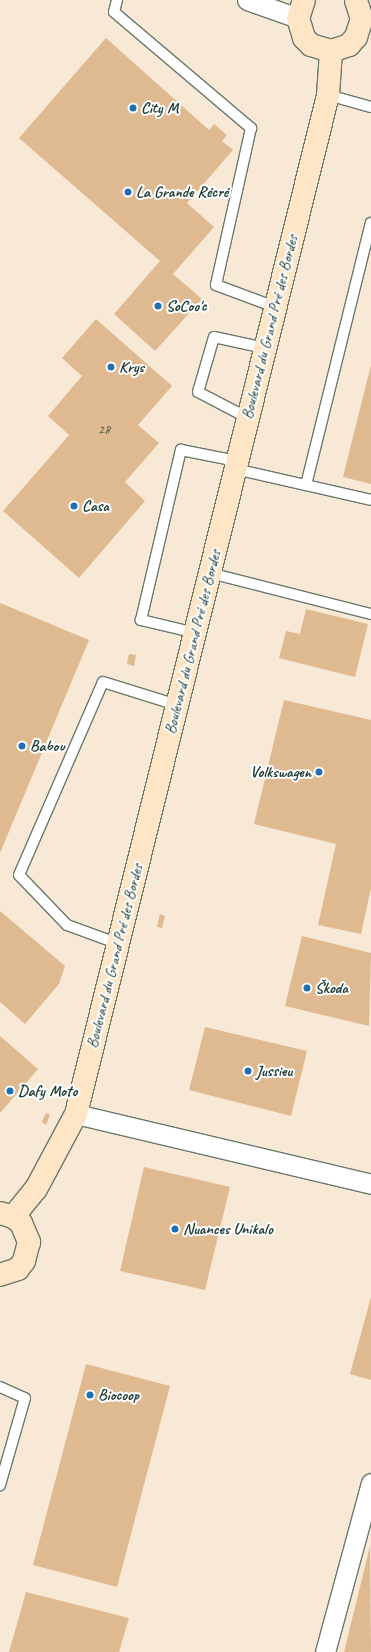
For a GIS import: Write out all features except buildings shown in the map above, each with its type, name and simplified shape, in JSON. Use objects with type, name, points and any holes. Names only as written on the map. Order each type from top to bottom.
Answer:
[{"type":"main road","points":[[301,9],[299,28],[307,41],[320,50],[331,51],[349,45],[356,37],[362,19],[356,0]]},
{"type":"main road","name":"Boulevard du Grand Pré des Bordes","points":[[7,1215],[36,1189],[76,1114],[328,95],[331,51]]},
{"type":"main road","points":[[0,1275],[18,1269],[29,1252],[27,1232],[7,1215]]},
{"type":"street","points":[[247,0],[301,9]]},
{"type":"street","points":[[76,1114],[371,1184]]},
{"type":"street","points":[[325,1652],[371,1483]]},
{"type":"lane","points":[[117,0],[114,12],[251,128],[216,285],[275,306]]},
{"type":"lane","points":[[328,95],[371,107]]},
{"type":"lane","points":[[306,485],[371,223]]},
{"type":"lane","points":[[248,418],[198,392],[214,337],[265,348]]},
{"type":"lane","points":[[196,633],[141,620],[181,450],[306,485],[371,500]]},
{"type":"lane","points":[[210,572],[371,614]]},
{"type":"lane","points":[[119,944],[67,925],[19,875],[103,682],[177,705]]},
{"type":"lane","points":[[0,1387],[25,1398],[0,1485]]},
{"type":"place","name":"City M","points":[[133,108]]},
{"type":"place","name":"La Grande Récré","points":[[128,192]]},
{"type":"place","name":"SoCoo'c","points":[[158,306]]},
{"type":"place","name":"Krys","points":[[111,367]]},
{"type":"place","name":"Casa","points":[[74,506]]},
{"type":"place","name":"Babou","points":[[22,746]]},
{"type":"place","name":"Volkswagen","points":[[319,772]]},
{"type":"place","name":"Škoda","points":[[307,988]]},
{"type":"place","name":"Jussieu","points":[[248,1071]]},
{"type":"place","name":"Dafy Moto","points":[[10,1091]]},
{"type":"place","name":"Nuances Unikalo","points":[[175,1229]]},
{"type":"place","name":"Biocoop","points":[[90,1395]]}]
